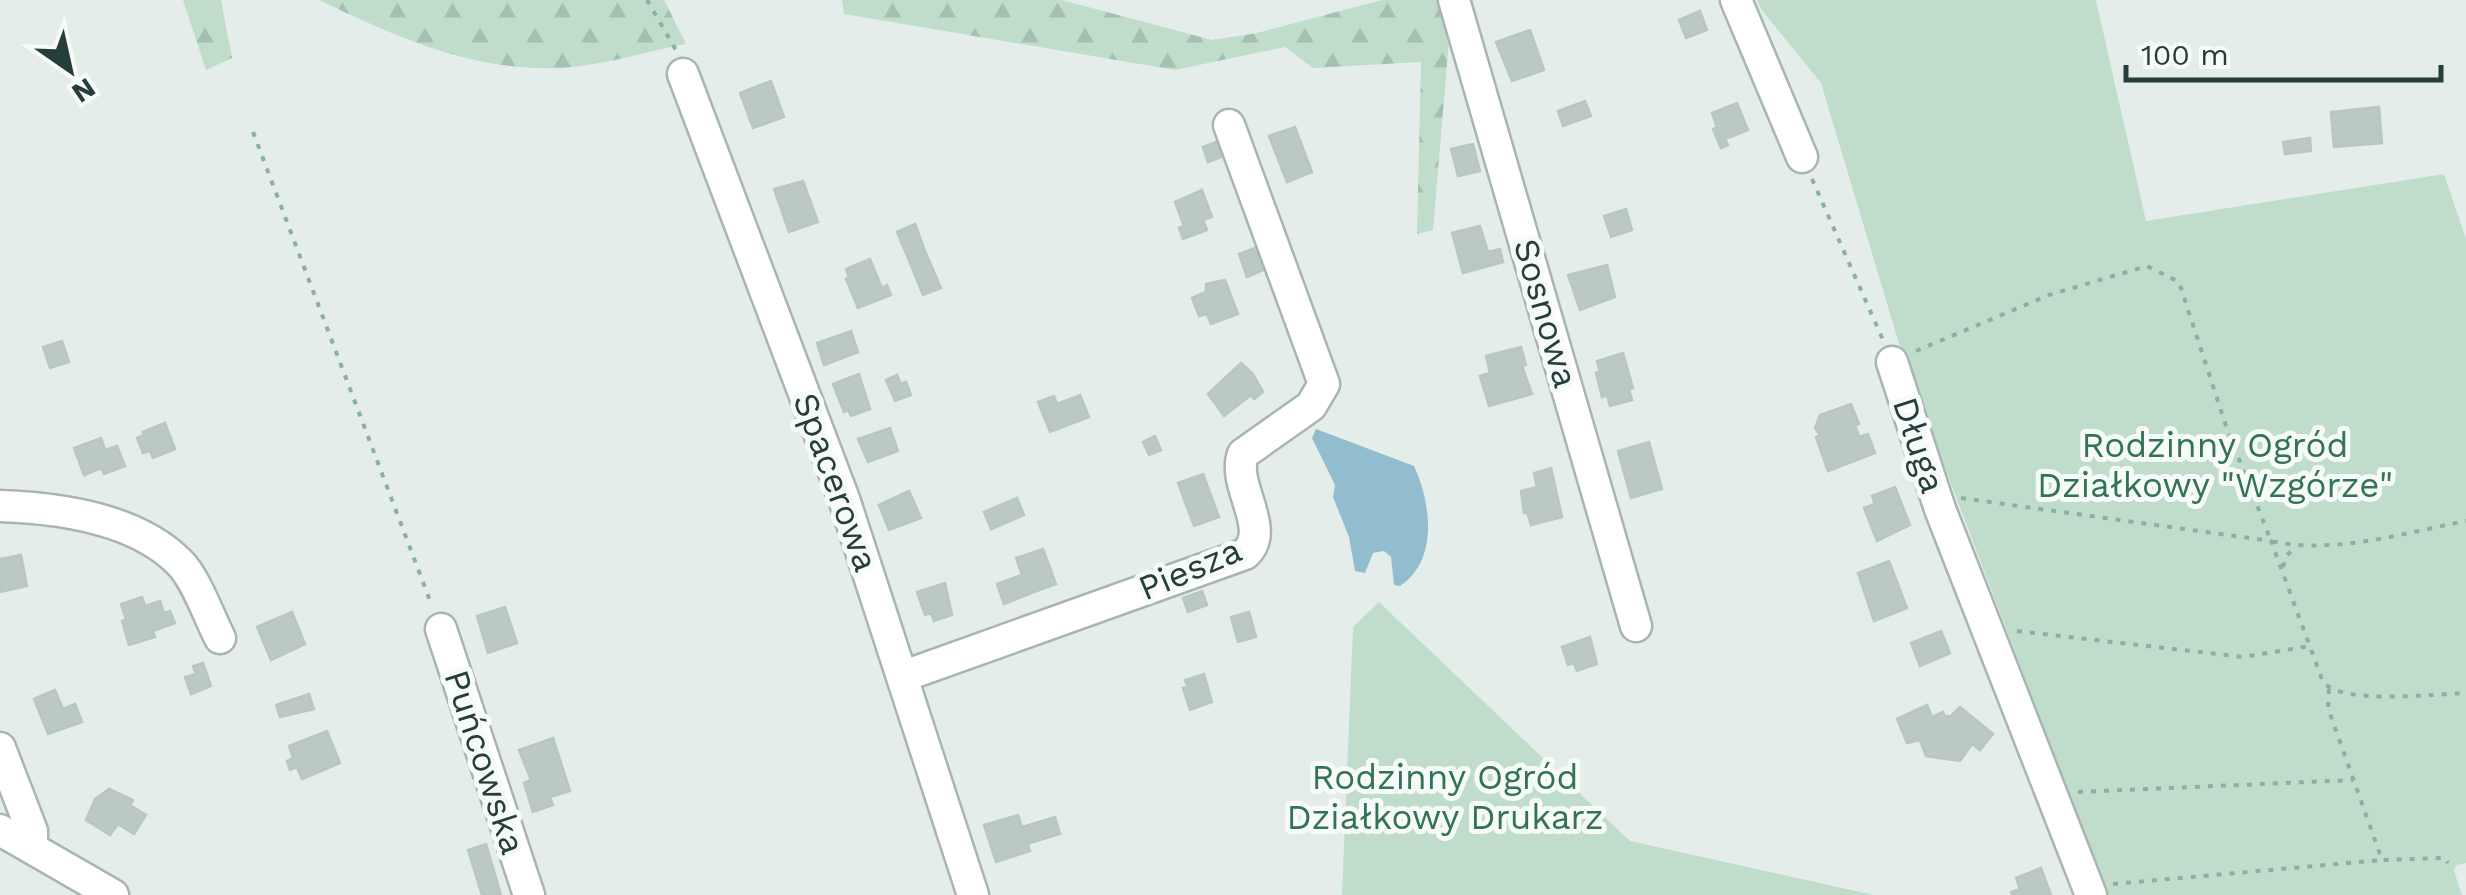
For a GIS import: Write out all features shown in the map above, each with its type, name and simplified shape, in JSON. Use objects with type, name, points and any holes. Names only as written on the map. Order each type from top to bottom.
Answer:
[{"type":"street","name":"Sosnowa","points":[[1454,0],[1636,626]]},
{"type":"street","points":[[1736,0],[1802,156]]},
{"type":"street","name":"Spacerowa","points":[[683,74],[844,498],[973,895]]},
{"type":"street","name":"Piesza","points":[[904,676],[1245,554],[1252,548],[1256,532],[1240,480],[1243,454],[1312,406],[1324,384],[1229,125]]},
{"type":"street","name":"Długa","points":[[1892,362],[1940,509],[2053,797],[2100,890]]},
{"type":"street","points":[[0,506],[80,516],[149,537],[183,565],[220,638]]},
{"type":"street","name":"Puńcowska","points":[[441,629],[528,895]]},
{"type":"street","points":[[0,748],[32,831],[32,848]]},
{"type":"street","points":[[0,830],[113,895]]},
{"type":"path","points":[[646,0],[680,57],[683,74]]},
{"type":"path","points":[[253,132],[441,629]]},
{"type":"path","name":"Długa","points":[[1802,156],[1892,362]]},
{"type":"path","points":[[1892,362],[2049,296],[2146,266],[2179,282],[2226,426],[2329,689],[2328,708],[2382,860]]},
{"type":"path","points":[[1940,509],[1959,498],[2296,547],[2371,539],[2466,521]]},
{"type":"path","points":[[2282,571],[2286,556],[2296,547]]},
{"type":"path","points":[[2014,631],[2243,657],[2310,646]]},
{"type":"path","points":[[2329,689],[2355,695],[2466,693]]},
{"type":"path","points":[[2053,797],[2068,792],[2354,780]]},
{"type":"path","points":[[2100,890],[2382,860],[2444,858],[2448,863]]},
{"type":"green space","points":[[183,0],[221,0],[232,58],[206,70]]},
{"type":"green space","points":[[319,0],[664,0],[686,44],[588,65],[556,68],[494,64],[434,49]]},
{"type":"green space","points":[[842,0],[1062,0],[1212,40],[1257,33],[1382,0],[1441,0],[1450,28],[1433,230],[1417,234],[1421,62],[1313,68],[1285,47],[1175,70],[844,14]]},
{"type":"green space","name":"Rodzinny Ogród Działkowy \"Wzgórze\"","points":[[1757,0],[2096,0],[2146,221],[2444,174],[2466,239],[2466,863],[2456,865],[2454,871],[2462,895],[2107,895],[1903,357],[1821,83]]},
{"type":"green space","name":"Rodzinny Ogród Działkowy Drukarz","points":[[1379,602],[1630,841],[1874,895],[1342,895],[1353,627]]},
{"type":"water","points":[[1316,429],[1414,466],[1424,497],[1428,530],[1421,561],[1400,586],[1394,585],[1391,557],[1384,551],[1373,553],[1365,573],[1355,571],[1349,537],[1333,497],[1335,485],[1312,438]]},
{"type":"building","points":[[1700,11],[1707,30],[1686,38],[1679,20]]},
{"type":"building","points":[[1530,30],[1544,70],[1512,81],[1496,42]]},
{"type":"building","points":[[771,81],[784,117],[753,128],[740,93]]},
{"type":"building","points":[[1585,101],[1591,116],[1563,126],[1558,111]]},
{"type":"building","points":[[1737,103],[1748,130],[1725,139],[1728,145],[1721,148],[1713,129],[1717,127],[1712,113]]},
{"type":"building","points":[[2379,107],[2382,143],[2334,147],[2331,112]]},
{"type":"building","points":[[1295,127],[1312,172],[1287,182],[1269,136]]},
{"type":"building","points":[[2310,138],[2311,151],[2285,154],[2283,142]]},
{"type":"building","points":[[1219,141],[1224,156],[1208,162],[1203,147]]},
{"type":"building","points":[[1473,144],[1480,171],[1458,176],[1451,149]]},
{"type":"building","points":[[803,181],[818,222],[789,232],[774,189]]},
{"type":"building","points":[[1202,190],[1212,217],[1203,220],[1207,230],[1183,239],[1179,228],[1184,226],[1175,202]]},
{"type":"building","points":[[1626,209],[1632,230],[1611,237],[1604,216]]},
{"type":"building","points":[[915,224],[925,251],[908,258],[897,232]]},
{"type":"building","points":[[1480,226],[1488,252],[1500,249],[1503,262],[1463,273],[1452,233]]},
{"type":"building","points":[[1260,246],[1268,268],[1247,277],[1239,254]]},
{"type":"building","points":[[925,251],[941,288],[923,295],[908,258]]},
{"type":"building","points":[[870,259],[882,288],[887,285],[891,295],[858,308],[846,269]]},
{"type":"building","points":[[1607,265],[1615,297],[1580,310],[1568,275]]},
{"type":"building","points":[[1225,280],[1238,314],[1211,324],[1207,314],[1199,316],[1192,298],[1206,292],[1206,284]]},
{"type":"building","points":[[851,331],[858,352],[824,365],[817,343]]},
{"type":"building","points":[[62,341],[69,362],[50,368],[43,347]]},
{"type":"building","points":[[1521,347],[1526,365],[1522,366],[1532,394],[1489,406],[1480,376],[1490,373],[1486,356]]},
{"type":"building","points":[[1623,353],[1633,388],[1629,389],[1632,400],[1610,406],[1607,395],[1602,397],[1597,361]]},
{"type":"building","points":[[1241,363],[1263,392],[1254,399],[1251,395],[1224,416],[1208,394]]},
{"type":"building","points":[[859,374],[870,409],[851,416],[848,410],[844,412],[833,384]]},
{"type":"building","points":[[897,375],[901,384],[906,382],[911,395],[895,401],[886,380]]},
{"type":"building","points":[[1080,395],[1089,417],[1050,432],[1038,402],[1054,396],[1057,404]]},
{"type":"building","points":[[1851,404],[1859,424],[1855,425],[1859,437],[1868,434],[1875,453],[1828,471],[1815,428],[1820,415]]},
{"type":"building","points":[[165,423],[175,449],[153,458],[150,451],[143,453],[137,438]]},
{"type":"building","points":[[890,428],[898,451],[868,462],[858,439]]},
{"type":"building","points":[[1155,436],[1161,450],[1149,455],[1143,442]]},
{"type":"building","points":[[101,438],[105,450],[117,446],[125,466],[104,474],[101,468],[84,475],[74,448]]},
{"type":"building","points":[[1649,442],[1662,489],[1631,498],[1618,451]]},
{"type":"building","points":[[1551,468],[1562,517],[1531,525],[1527,512],[1524,513],[1521,491],[1537,487],[1534,473]]},
{"type":"building","points":[[1203,474],[1219,517],[1194,526],[1178,483]]},
{"type":"building","points":[[1895,487],[1910,525],[1877,541],[1864,508],[1875,504],[1872,496]]},
{"type":"building","points":[[909,491],[921,518],[889,530],[879,505]]},
{"type":"building","points":[[1017,498],[1024,515],[991,529],[984,512]]},
{"type":"building","points":[[1043,549],[1056,584],[1029,594],[1016,558]]},
{"type":"building","points":[[21,555],[27,586],[0,592],[0,559]]},
{"type":"building","points":[[1889,561],[1907,608],[1874,621],[1858,573]]},
{"type":"building","points":[[1022,575],[1029,594],[1004,604],[997,584]]},
{"type":"building","points":[[945,583],[952,615],[934,621],[931,613],[925,615],[917,592]]},
{"type":"building","points":[[1202,591],[1207,605],[1188,612],[1183,598]]},
{"type":"building","points":[[142,597],[145,606],[160,601],[164,613],[170,611],[175,623],[153,631],[155,637],[129,645],[121,604]]},
{"type":"building","points":[[505,607],[517,643],[488,653],[477,616]]},
{"type":"building","points":[[292,612],[305,644],[271,660],[257,627]]},
{"type":"building","points":[[1249,612],[1256,637],[1238,642],[1231,617]]},
{"type":"building","points":[[1941,631],[1950,653],[1920,666],[1911,643]]},
{"type":"building","points":[[1590,637],[1597,664],[1577,671],[1574,663],[1568,665],[1562,647]]},
{"type":"building","points":[[203,663],[211,686],[191,694],[185,677],[196,674],[193,666]]},
{"type":"building","points":[[1204,674],[1212,702],[1190,710],[1183,688],[1188,687],[1185,680]]},
{"type":"building","points":[[55,690],[63,709],[75,704],[82,722],[48,734],[34,699]]},
{"type":"building","points":[[309,694],[314,709],[280,717],[276,705]]},
{"type":"building","points":[[1927,705],[1932,717],[1943,712],[1951,716],[1960,707],[1993,734],[1980,750],[1972,744],[1960,761],[1926,756],[1920,740],[1907,743],[1897,719]]},
{"type":"building","points":[[327,731],[340,763],[302,779],[297,767],[290,770],[287,761],[293,758],[289,746]]},
{"type":"building","points":[[553,738],[570,791],[550,797],[553,805],[533,812],[524,783],[531,780],[519,750]]},
{"type":"building","points":[[109,789],[133,800],[130,805],[146,815],[134,834],[118,824],[110,835],[86,820],[95,799]]},
{"type":"building","points":[[1018,815],[1030,851],[996,862],[984,825]]},
{"type":"building","points":[[1055,817],[1060,834],[1027,844],[1022,827]]},
{"type":"building","points":[[486,844],[501,895],[482,895],[468,850]]},
{"type":"building","points":[[2041,868],[2051,895],[2012,895],[2020,889],[2016,878]]}]
